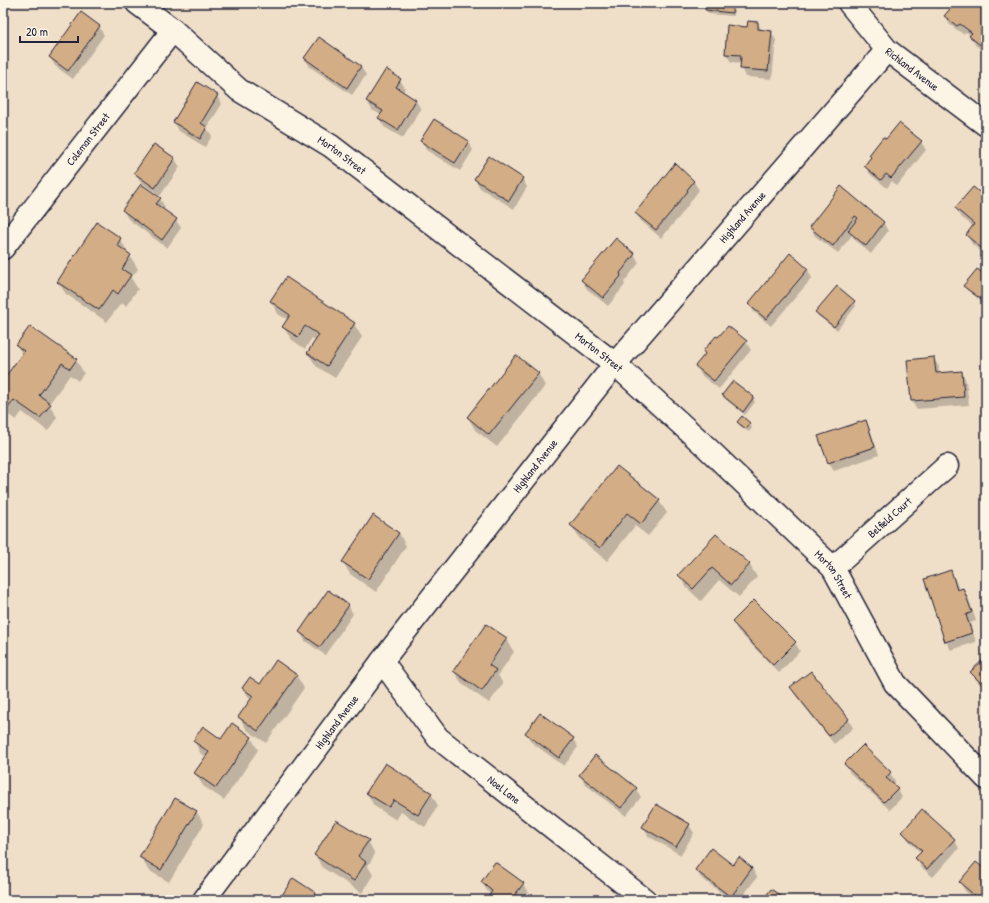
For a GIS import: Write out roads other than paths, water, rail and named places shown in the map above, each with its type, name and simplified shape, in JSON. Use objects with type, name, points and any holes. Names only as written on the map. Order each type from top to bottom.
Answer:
[{"type":"street","name":"Morton Street","points":[[137,3],[173,30],[239,90],[331,146],[615,364],[703,444],[833,568],[895,683],[986,778]]},
{"type":"street","name":"Richland Avenue","points":[[849,3],[886,50],[986,125]]},
{"type":"street","name":"Coleman Street","points":[[3,248],[173,30]]},
{"type":"street","name":"Highland Avenue","points":[[204,900],[382,661],[615,364],[886,50]]},
{"type":"street","name":"Belfield Court","points":[[833,568],[947,466]]},
{"type":"street","name":"Noel Lane","points":[[382,661],[438,738],[645,900]]}]
